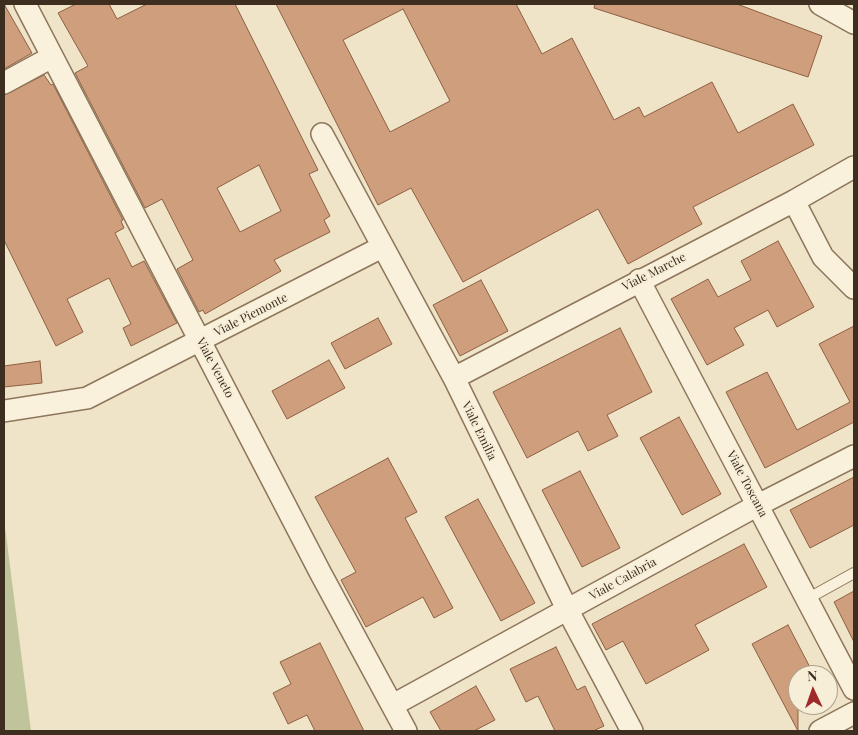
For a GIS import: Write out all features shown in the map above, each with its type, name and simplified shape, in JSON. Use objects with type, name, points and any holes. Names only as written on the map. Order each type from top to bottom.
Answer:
[{"type":"street","name":"Viale Veneto","points":[[25,4],[321,574],[394,705],[406,731]]},
{"type":"street","points":[[820,4],[854,23]]},
{"type":"street","points":[[4,83],[52,56]]},
{"type":"street","name":"Viale Emilia","points":[[322,134],[454,378],[566,609],[632,731]]},
{"type":"street","name":"Viale Marche","points":[[454,378],[639,280],[794,201],[854,167]]},
{"type":"street","points":[[794,201],[823,257],[854,288]]},
{"type":"street","name":"Viale Piemonte","points":[[4,411],[87,398],[382,247]]},
{"type":"street","name":"Viale Toscana","points":[[639,280],[854,689]]},
{"type":"street","name":"Viale Calabria","points":[[394,705],[566,609],[854,456]]},
{"type":"street","points":[[820,731],[854,713]]},
{"type":"lane","points":[[807,599],[854,573]]},
{"type":"green space","points":[[4,519],[31,731],[4,731]]},
{"type":"building","points":[[4,4],[32,53],[4,69]]},
{"type":"building","points":[[76,4],[109,4],[117,19],[147,4],[235,4],[318,170],[309,174],[330,216],[324,220],[330,232],[274,260],[281,271],[205,314],[203,310],[199,312],[177,269],[193,260],[162,199],[145,208],[75,73],[88,66],[58,13]],"holes":[[[259,165],[281,211],[240,232],[217,188]]]},
{"type":"building","points":[[276,4],[516,4],[542,54],[572,38],[614,120],[639,107],[644,117],[712,82],[738,133],[793,104],[814,145],[693,207],[702,224],[628,264],[598,209],[463,282],[411,188],[378,205]],"holes":[[[403,9],[450,101],[390,132],[343,40]]]},
{"type":"building","points":[[595,4],[737,4],[822,36],[808,77],[594,8]]},
{"type":"building","points":[[44,75],[51,85],[53,84],[123,220],[121,221],[124,228],[115,233],[132,267],[144,261],[177,323],[131,346],[123,328],[131,324],[109,278],[67,299],[83,332],[56,346],[4,240],[4,95]]},
{"type":"building","points":[[778,241],[814,307],[777,327],[768,310],[734,328],[744,345],[707,365],[671,299],[708,279],[718,297],[751,280],[741,261]]},
{"type":"building","points":[[481,280],[508,331],[460,356],[433,305]]},
{"type":"building","points":[[378,318],[392,344],[345,369],[331,343]]},
{"type":"building","points":[[854,326],[854,422],[765,468],[726,392],[767,372],[797,430],[850,402],[819,344]]},
{"type":"building","points":[[620,328],[652,392],[607,415],[618,436],[588,451],[578,431],[527,458],[493,392]]},
{"type":"building","points":[[329,360],[345,388],[287,419],[272,391]]},
{"type":"building","points":[[40,361],[42,383],[4,387],[4,366]]},
{"type":"building","points":[[679,417],[721,494],[682,515],[640,438]]},
{"type":"building","points":[[388,458],[417,512],[405,518],[453,608],[434,618],[423,597],[366,627],[341,580],[356,572],[315,497]]},
{"type":"building","points":[[580,471],[620,548],[582,567],[542,490]]},
{"type":"building","points":[[854,477],[854,525],[810,548],[790,510]]},
{"type":"building","points":[[478,499],[535,603],[501,621],[445,517]]},
{"type":"building","points":[[744,544],[767,587],[695,625],[709,650],[646,684],[623,641],[606,650],[592,624]]},
{"type":"building","points":[[854,591],[854,642],[834,602]]},
{"type":"building","points":[[788,625],[809,665],[788,665],[788,712],[752,644]]},
{"type":"building","points":[[320,643],[364,731],[315,731],[307,715],[288,724],[273,693],[291,684],[280,662]]},
{"type":"building","points":[[556,647],[577,690],[585,686],[604,726],[593,731],[555,731],[538,696],[526,702],[510,669]]},
{"type":"building","points":[[476,686],[495,720],[474,731],[441,731],[430,712]]},
{"type":"building","points":[[790,715],[798,715],[798,731]]}]
